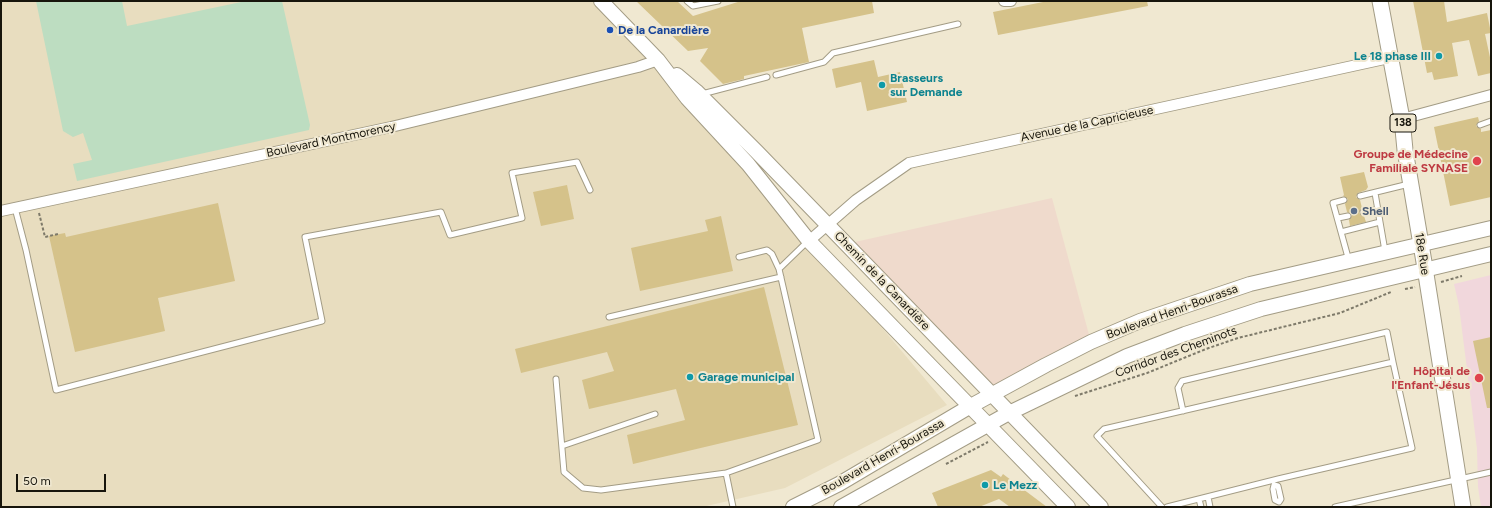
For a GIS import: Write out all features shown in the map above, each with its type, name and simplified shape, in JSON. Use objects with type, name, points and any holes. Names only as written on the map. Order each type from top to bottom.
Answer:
[{"type":"main road","name":"Chemin de la Canardière","points":[[601,1],[658,60],[700,95],[1101,507]]},
{"type":"main road","name":"18e Rue","points":[[1380,1],[1389,58],[1402,119],[1410,184],[1425,268],[1463,507]]},
{"type":"main road","name":"Chemin de la Canardière","points":[[658,60],[687,98],[748,164],[808,241],[987,426],[1068,507]]},
{"type":"main road","name":"Boulevard Henri-Bourassa","points":[[793,507],[839,484],[969,407],[1078,348],[1140,321],[1250,284],[1491,228]]},
{"type":"main road","name":"Boulevard Henri-Bourassa","points":[[841,507],[1009,413],[1126,356],[1260,308],[1425,268],[1491,254]]},
{"type":"street","points":[[1004,1],[1011,1]]},
{"type":"street","name":"Avenue de la Capricieuse","points":[[808,241],[826,224],[856,200],[909,163],[1389,58]]},
{"type":"street","name":"Boulevard Montmorency","points":[[1,211],[391,128],[638,67],[658,60]]},
{"type":"street","points":[[1402,119],[1491,95]]},
{"type":"lane","points":[[687,1],[693,6],[718,1]]},
{"type":"lane","points":[[776,75],[824,62],[833,53],[958,24]]},
{"type":"lane","points":[[700,95],[767,77]]},
{"type":"lane","points":[[1480,125],[1491,121]]},
{"type":"lane","points":[[15,208],[26,250],[56,390],[322,321],[305,237],[441,212],[450,235],[522,218],[512,173],[577,162],[590,190]]},
{"type":"lane","points":[[1360,196],[1410,184]]},
{"type":"lane","points":[[1375,192],[1385,253]]},
{"type":"lane","points":[[1344,200],[1333,203],[1349,262]]},
{"type":"lane","points":[[1363,212],[1378,208]]},
{"type":"lane","points":[[1338,218],[1348,216]]},
{"type":"lane","points":[[1341,232],[1380,222]]},
{"type":"lane","points":[[779,269],[808,241]]},
{"type":"lane","points":[[556,379],[564,472],[583,488],[601,490],[726,473],[818,440],[779,269],[772,254],[767,250],[740,257]]},
{"type":"lane","points":[[609,317],[781,277]]},
{"type":"lane","points":[[1167,507],[1412,448],[1387,332],[1182,381],[1178,388],[1183,411]]},
{"type":"lane","points":[[1162,507],[1097,436],[1104,429],[1393,362]]},
{"type":"lane","points":[[562,446],[655,414]]},
{"type":"lane","points":[[1335,507],[1458,478],[1491,472]]},
{"type":"lane","points":[[726,473],[733,507]]},
{"type":"lane","points":[[1274,482],[1278,486],[1281,499],[1280,504]]},
{"type":"lane","points":[[1208,497],[1210,507]]},
{"type":"lane","points":[[1199,499],[1200,507]]},
{"type":"path","points":[[39,214],[45,237],[58,234]]},
{"type":"path","points":[[1446,280],[1462,276]]},
{"type":"path","name":"Corridor des Cheminots","points":[[1073,397],[1122,383],[1162,368],[1198,352],[1232,340],[1340,313],[1394,291]]},
{"type":"shaded area","points":[[1,1],[597,1],[809,241],[947,405],[785,488],[702,507],[1,507]]},
{"type":"shaded area","points":[[1052,198],[1091,342],[991,395],[846,244]]},
{"type":"shaded area","name":"Hôpital de l'Enfant-Jésus","points":[[1491,275],[1491,507],[1481,507],[1478,487],[1477,449],[1459,306],[1454,284]]},
{"type":"green space","points":[[36,1],[122,1],[127,26],[246,1],[282,1],[310,125],[309,130],[77,181],[73,164],[92,160],[83,133],[73,137],[63,131]]},
{"type":"building","points":[[636,1],[677,1],[693,16],[741,1],[872,1],[874,13],[802,28],[809,62],[744,76],[744,79],[723,84],[700,61],[708,48],[688,51]]},
{"type":"building","points":[[1048,1],[1147,1],[1148,6],[998,35],[993,12]]},
{"type":"building","name":"Le 18 phase III","points":[[1413,1],[1444,1],[1447,22],[1487,13],[1491,33],[1485,34],[1491,62],[1491,73],[1478,76],[1469,40],[1452,43],[1458,76],[1434,80],[1432,72],[1427,73]]},
{"type":"building","name":"Brasseurs sur Demande","points":[[874,60],[878,77],[900,72],[907,102],[867,111],[861,82],[836,88],[832,69]]},
{"type":"building","points":[[1478,117],[1479,121],[1476,126],[1481,129],[1481,132],[1491,130],[1491,197],[1450,206],[1434,127]]},
{"type":"building","points":[[1364,172],[1368,187],[1366,190],[1358,193],[1356,197],[1360,200],[1362,208],[1359,213],[1364,216],[1366,222],[1350,226],[1349,220],[1352,215],[1347,212],[1345,204],[1348,199],[1343,196],[1340,177]]},
{"type":"building","points":[[567,185],[574,219],[541,226],[533,192]]},
{"type":"building","points":[[218,203],[235,281],[158,298],[165,331],[75,352],[49,236],[65,233],[66,237]]},
{"type":"building","points":[[721,216],[733,271],[640,291],[631,248],[708,231],[705,220]]},
{"type":"building","name":"Garage municipal","points":[[764,287],[798,425],[633,464],[627,435],[685,420],[676,389],[589,409],[582,380],[614,371],[607,352],[521,373],[515,349]]},
{"type":"building","points":[[1491,337],[1491,408],[1487,408],[1473,341]]},
{"type":"building","name":"Le Mezz","points":[[991,470],[1001,477],[1003,474],[1047,507],[1010,507],[999,499],[979,507],[938,507],[932,493]]},
{"type":"place","name":"De la Canardière","points":[[610,30]]},
{"type":"place","name":"Le 18 phase III","points":[[1439,56]]},
{"type":"place","name":"Brasseurs sur Demande","points":[[882,85]]},
{"type":"place","name":"Groupe de Médecine Familiale SYNASE","points":[[1477,161]]},
{"type":"place","name":"Shell","points":[[1354,211]]},
{"type":"place","name":"Garage municipal","points":[[690,377]]},
{"type":"place","name":"Hôpital de l'Enfant-Jésus","points":[[1479,378]]},
{"type":"place","name":"Le Mezz","points":[[985,485]]}]
